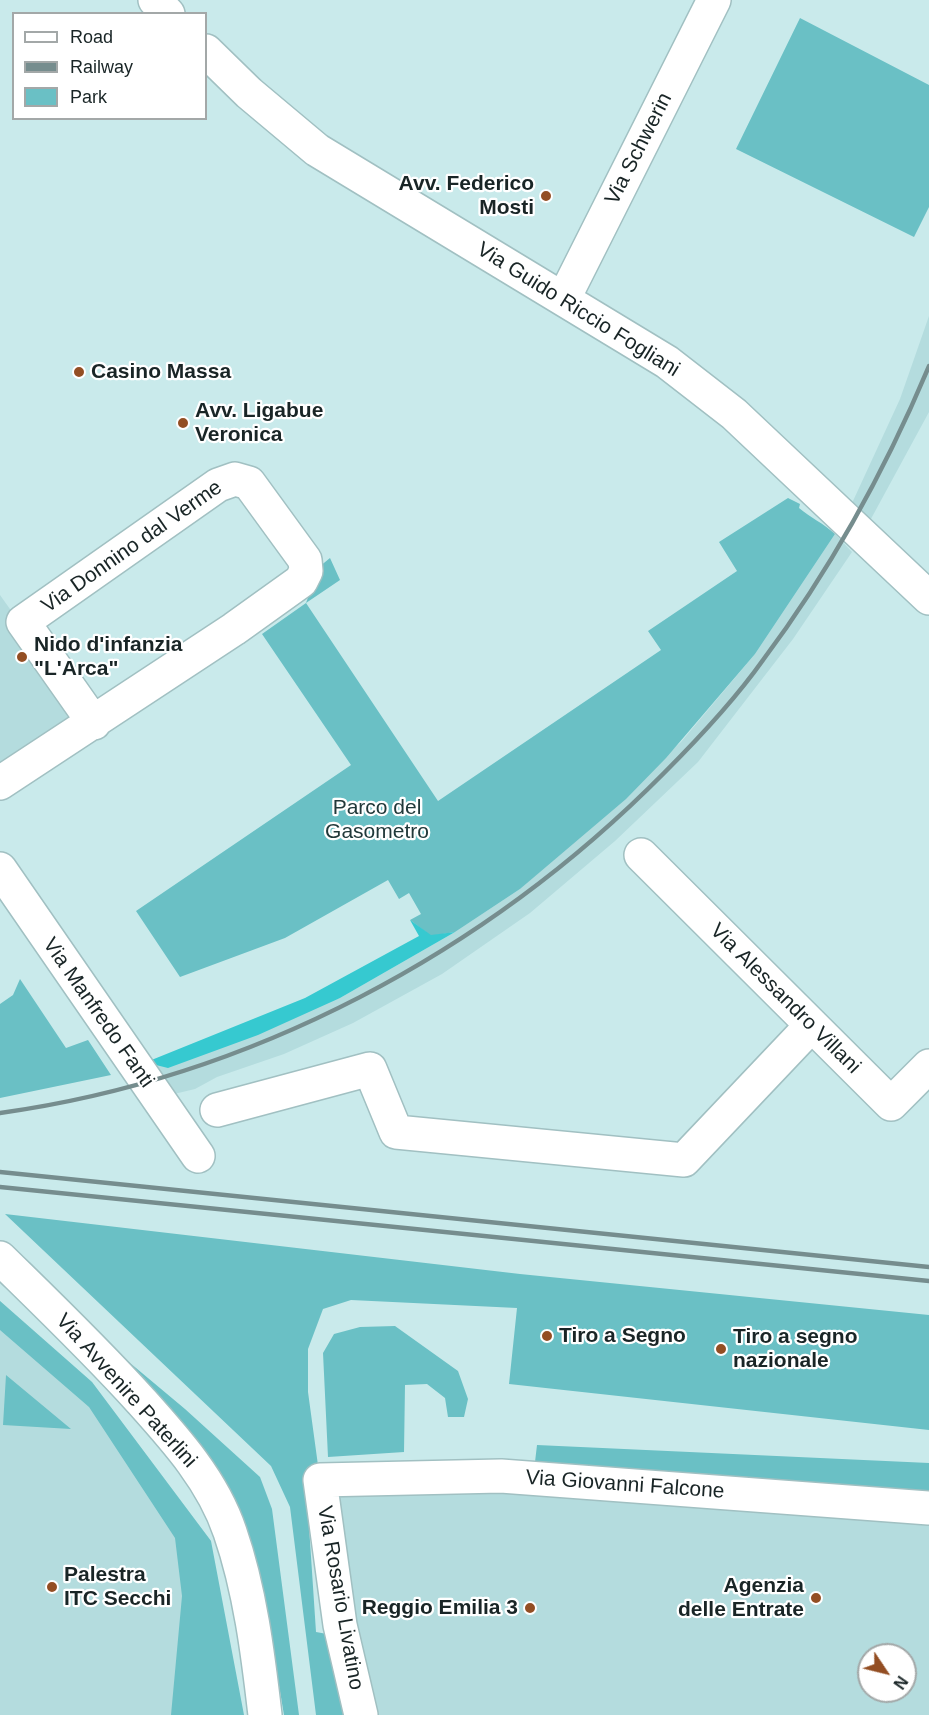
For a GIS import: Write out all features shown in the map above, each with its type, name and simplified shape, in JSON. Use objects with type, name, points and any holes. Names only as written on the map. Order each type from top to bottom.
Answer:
[{"type":"street","points":[[155,0],[166,12]]},
{"type":"street","name":"Via Schwerin","points":[[564,298],[714,0]]},
{"type":"street","name":"Via Guido Riccio Fogliani","points":[[207,52],[249,93],[317,150],[564,298],[666,362],[718,400],[929,598]]},
{"type":"street","name":"Via Donnino dal Verme","points":[[0,783],[94,723],[301,581],[306,571],[305,560],[249,483],[235,479],[218,484],[23,622],[94,723]]},
{"type":"street","name":"Via Alessandro Villani","points":[[641,855],[891,1104],[929,1066]]},
{"type":"street","name":"Via Manfredo Fanti","points":[[0,869],[198,1156]]},
{"type":"street","points":[[216,1110],[370,1069],[396,1132],[684,1160],[811,1026]]},
{"type":"street","name":"Via Avvenire Paterlini","points":[[0,1258],[73,1329],[171,1434],[216,1500],[230,1531],[250,1610],[265,1715]]},
{"type":"street","name":"Via Giovanni Falcone","points":[[320,1480],[501,1476],[929,1508]]},
{"type":"street","name":"Via Rosario Livatino","points":[[320,1480],[340,1625],[361,1715]]},
{"type":"shaded area","points":[[929,316],[929,412],[866,528],[847,514],[900,399]]},
{"type":"shaded area","points":[[835,534],[852,552],[793,639],[698,762],[615,841],[530,913],[442,974],[353,1023],[284,1054],[217,1077],[195,1089],[174,1094],[149,1061],[340,998],[455,932],[520,889],[681,742],[755,654]]},
{"type":"shaded area","name":"Nido d'infanzia \"L'Arca\"","points":[[0,595],[88,719],[0,775]]},
{"type":"shaded area","points":[[410,920],[431,935],[455,932],[340,998],[258,1035],[168,1068],[149,1061],[305,998],[419,936]]},
{"type":"shaded area","points":[[0,1301],[92,1382],[211,1541],[191,1715],[0,1715]]},
{"type":"shaded area","points":[[320,1480],[929,1508],[929,1715],[361,1715]]},
{"type":"green space","points":[[800,18],[929,85],[929,207],[914,237],[736,149]]},
{"type":"green space","name":"Parco del Gasometro","points":[[788,498],[800,504],[799,508],[835,534],[755,654],[666,758],[626,799],[520,889],[455,932],[431,936],[410,920],[421,914],[409,893],[399,899],[388,880],[285,938],[180,977],[136,911],[351,765],[262,634],[306,603],[438,801],[661,650],[648,631],[737,571],[719,542]]},
{"type":"green space","points":[[330,558],[340,580],[306,603],[319,567]]},
{"type":"green space","points":[[20,979],[66,1048],[88,1040],[111,1075],[0,1098],[0,1004],[13,995]]},
{"type":"green space","points":[[5,1214],[520,1274],[929,1315],[929,1430],[509,1384],[517,1308],[351,1300],[323,1309],[308,1349],[308,1392],[320,1480],[306,1481],[316,1632],[327,1634],[344,1715],[316,1715],[290,1507],[271,1466]]},
{"type":"green space","points":[[0,1301],[92,1382],[211,1541],[244,1715],[171,1715],[182,1596],[175,1538],[89,1407],[0,1330]]},
{"type":"green space","points":[[395,1326],[458,1371],[468,1399],[464,1417],[448,1417],[445,1398],[427,1384],[405,1385],[404,1452],[328,1457],[323,1353],[334,1334],[360,1327]]},
{"type":"green space","points":[[93,1332],[185,1409],[260,1477],[272,1509],[299,1715],[284,1715],[272,1644],[246,1542]]},
{"type":"green space","points":[[6,1375],[71,1429],[3,1425]]},
{"type":"green space","points":[[537,1445],[929,1463],[929,1508],[533,1479]]},
{"type":"railway","points":[[0,1113],[93,1096],[185,1070],[273,1038],[359,997],[442,950],[520,897],[595,838],[664,773],[716,719],[788,626],[855,518],[894,443],[929,366]]},
{"type":"railway","points":[[0,1172],[929,1267]]},
{"type":"railway","points":[[0,1187],[929,1281]]},
{"type":"place","name":"Avv. Federico Mosti","points":[[546,196]]},
{"type":"place","name":"Casino Massa","points":[[79,372]]},
{"type":"place","name":"Avv. Ligabue Veronica","points":[[183,423]]},
{"type":"place","name":"Nido d'infanzia \"L'Arca\"","points":[[22,657]]},
{"type":"place","name":"Tiro a Segno","points":[[547,1336]]},
{"type":"place","name":"Tiro a segno nazionale","points":[[721,1349]]},
{"type":"place","name":"Palestra ITC Secchi","points":[[52,1587]]},
{"type":"place","name":"Agenzia delle Entrate","points":[[816,1598]]},
{"type":"place","name":"Reggio Emilia 3","points":[[530,1608]]}]
